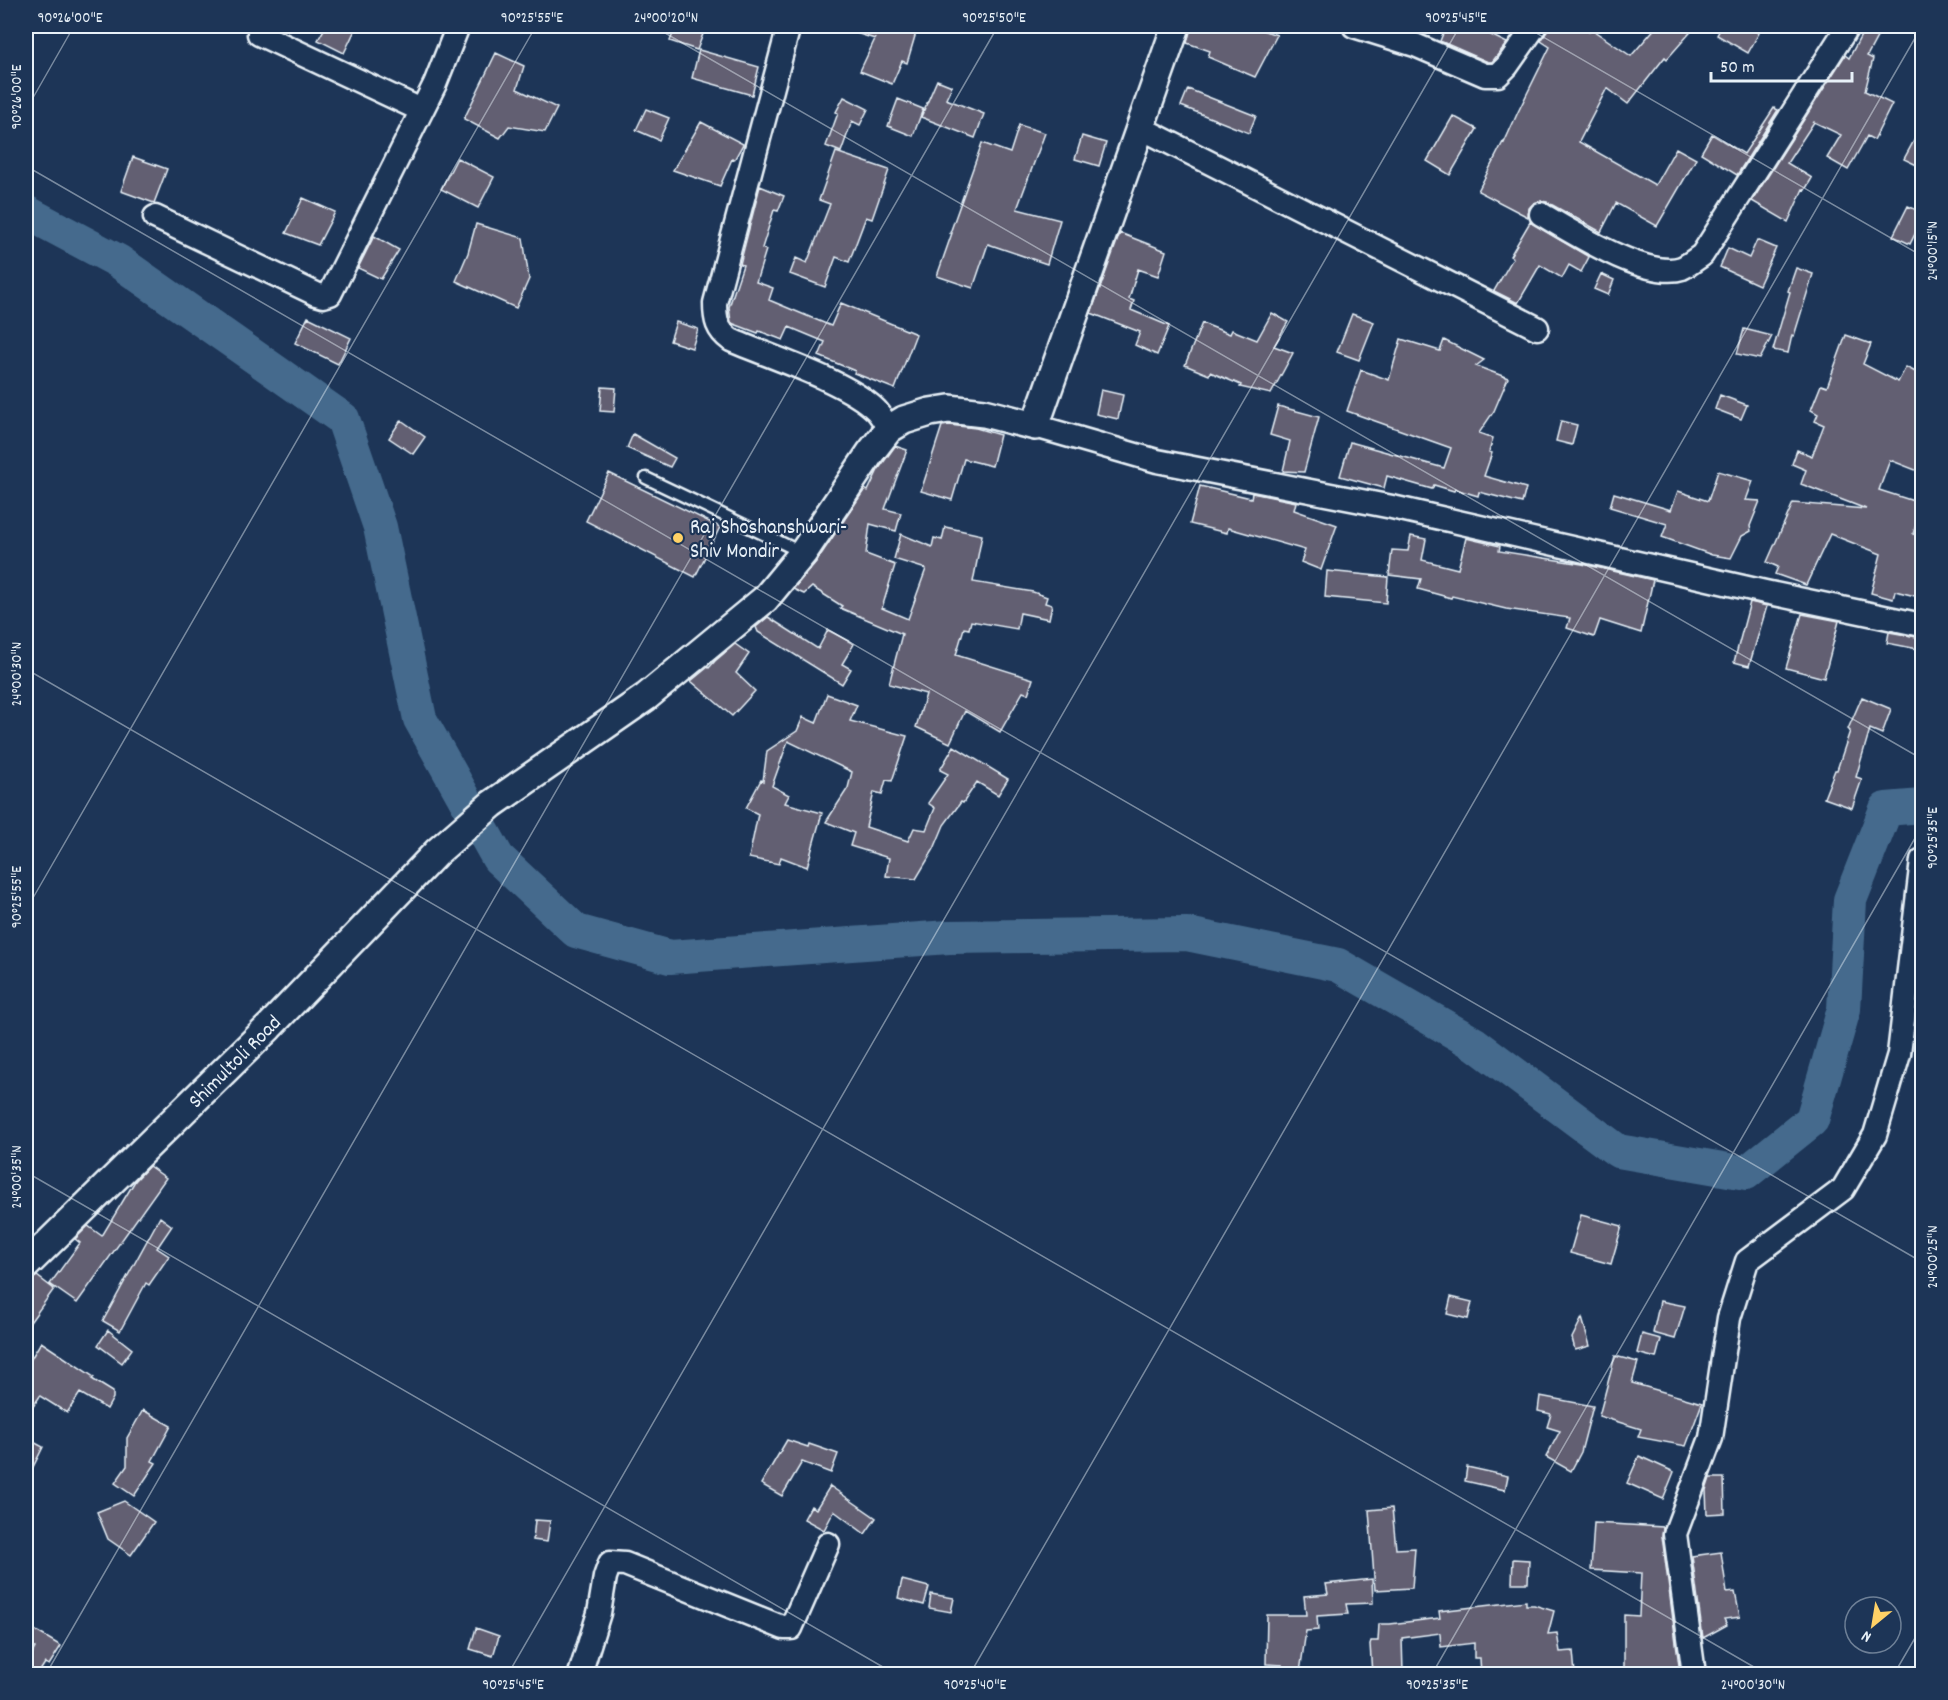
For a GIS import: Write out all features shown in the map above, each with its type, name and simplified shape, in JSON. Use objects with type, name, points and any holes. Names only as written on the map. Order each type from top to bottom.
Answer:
[{"type":"street","points":[[155,217],[322,297],[330,294],[435,84],[458,26]]},
{"type":"street","points":[[789,26],[716,303],[715,316],[720,332],[731,340],[859,396],[877,411],[889,429],[904,420],[930,411],[949,409],[984,413],[1157,461],[1392,507],[1765,592],[1923,625]]},
{"type":"street","points":[[1035,426],[1176,26]]},
{"type":"street","points":[[1354,26],[1415,45],[1485,75],[1498,75],[1535,26]]},
{"type":"street","points":[[1541,214],[1611,254],[1664,270],[1683,268],[1702,255],[1848,26]]},
{"type":"street","points":[[259,34],[421,111]]},
{"type":"street","points":[[1141,128],[1537,328]]},
{"type":"street","name":"Shimultoli Road","points":[[26,1265],[269,1027],[437,852],[492,804],[646,697],[765,599],[803,553],[889,429]]},
{"type":"street","points":[[1694,1674],[1676,1534],[1711,1438],[1729,1318],[1747,1261],[1843,1189],[1875,1135],[1899,1054],[1923,860]]},
{"type":"street","points":[[579,1674],[599,1613],[605,1577],[610,1563],[625,1564],[784,1628],[791,1628],[828,1544]]},
{"type":"lane","points":[[646,478],[803,553]]},
{"type":"building","points":[[326,26],[357,26],[344,53],[318,40]]},
{"type":"building","points":[[676,26],[706,26],[697,50],[670,41]]},
{"type":"building","points":[[844,26],[918,26],[907,63],[902,61],[892,84],[860,71],[875,39],[843,29]]},
{"type":"building","points":[[1191,26],[1250,26],[1277,35],[1255,77],[1208,57],[1210,51],[1187,43]]},
{"type":"building","points":[[1446,26],[1473,26],[1507,43],[1492,62],[1488,62],[1440,41]]},
{"type":"building","points":[[1548,26],[1580,26],[1589,32],[1591,29],[1631,56],[1657,26],[1696,26],[1667,59],[1665,57],[1628,104],[1607,88],[1579,142],[1655,185],[1676,148],[1696,159],[1657,226],[1616,203],[1601,232],[1547,202],[1534,203],[1529,208],[1528,217],[1478,191],[1550,47],[1541,41]]},
{"type":"building","points":[[1722,26],[1745,26],[1759,33],[1748,53],[1717,35]]},
{"type":"building","points":[[1866,26],[1883,26],[1867,56],[1873,59],[1865,91],[1892,104],[1874,140],[1867,136],[1848,170],[1827,158],[1841,135],[1814,122],[1787,163],[1812,178],[1805,190],[1803,189],[1788,222],[1752,201],[1845,55],[1849,58]]},
{"type":"building","points":[[699,50],[759,67],[752,95],[692,78]]},
{"type":"building","points":[[496,53],[524,66],[517,89],[557,108],[545,132],[509,126],[500,138],[464,119]]},
{"type":"building","points":[[937,80],[952,86],[946,99],[984,114],[975,138],[921,117]]},
{"type":"building","points":[[1188,89],[1256,116],[1249,133],[1181,106]]},
{"type":"building","points":[[844,97],[868,109],[860,125],[852,121],[841,152],[826,146],[838,113],[836,112]]},
{"type":"building","points":[[898,99],[923,109],[913,136],[888,126]]},
{"type":"building","points":[[1774,108],[1778,110],[1737,175],[1701,153],[1712,134],[1744,154]]},
{"type":"building","points":[[646,109],[669,118],[659,140],[636,130]]},
{"type":"building","points":[[1453,116],[1477,129],[1450,175],[1427,161]]},
{"type":"building","points":[[701,122],[743,144],[734,160],[732,159],[720,186],[673,170]]},
{"type":"building","points":[[1923,124],[1923,168],[1904,159]]},
{"type":"building","points":[[1019,125],[1045,133],[1017,209],[1060,220],[1047,264],[988,244],[973,288],[937,276],[982,143],[1010,153]]},
{"type":"building","points":[[1082,136],[1106,143],[1099,166],[1075,159]]},
{"type":"building","points":[[836,152],[889,170],[872,219],[866,217],[849,262],[836,257],[825,287],[790,274],[796,258],[807,263],[830,204],[819,200]]},
{"type":"building","points":[[133,157],[167,169],[154,203],[121,191]]},
{"type":"building","points":[[457,158],[494,177],[478,208],[441,189]]},
{"type":"building","points":[[760,186],[784,196],[778,211],[774,210],[762,248],[766,250],[756,282],[773,288],[769,300],[831,326],[841,303],[916,334],[895,389],[819,356],[825,342],[789,327],[783,340],[731,322],[729,307],[743,265],[740,264]]},
{"type":"building","points":[[303,198],[335,212],[318,245],[286,233]]},
{"type":"building","points":[[1908,206],[1923,213],[1923,218],[1910,244],[1893,236]]},
{"type":"building","points":[[1530,222],[1589,257],[1581,272],[1569,265],[1562,278],[1540,265],[1518,303],[1494,291],[1513,258],[1510,256]]},
{"type":"building","points":[[476,224],[523,238],[529,279],[516,308],[456,281],[468,253]]},
{"type":"building","points":[[1120,233],[1166,251],[1158,276],[1138,269],[1129,299],[1134,301],[1131,310],[1169,326],[1157,355],[1135,345],[1140,332],[1091,313]]},
{"type":"building","points":[[374,236],[399,250],[381,279],[358,268]]},
{"type":"building","points":[[1757,240],[1776,248],[1759,285],[1720,267],[1728,248],[1749,258]]},
{"type":"building","points":[[1796,268],[1813,274],[1788,353],[1773,350]]},
{"type":"building","points":[[1601,274],[1614,280],[1608,295],[1594,289]]},
{"type":"building","points":[[1272,313],[1288,322],[1274,346],[1293,353],[1271,394],[1240,387],[1241,385],[1210,372],[1209,375],[1185,365],[1202,323],[1230,334],[1232,330],[1257,340]]},
{"type":"building","points":[[1352,314],[1374,322],[1359,360],[1337,352]]},
{"type":"building","points":[[308,317],[351,338],[338,364],[295,343]]},
{"type":"building","points":[[676,322],[698,329],[692,348],[670,341]]},
{"type":"building","points":[[1744,329],[1772,336],[1760,359],[1737,354]]},
{"type":"building","points":[[1846,335],[1871,344],[1863,364],[1898,382],[1906,367],[1923,376],[1923,473],[1890,460],[1879,490],[1923,504],[1913,534],[1923,537],[1923,598],[1895,591],[1893,599],[1871,593],[1881,554],[1830,534],[1806,585],[1775,574],[1778,567],[1767,562],[1793,503],[1866,509],[1801,484],[1806,470],[1792,464],[1797,450],[1812,456],[1824,425],[1815,421],[1818,414],[1811,410],[1821,385],[1827,387]]},
{"type":"building","points":[[1401,339],[1440,351],[1444,340],[1484,360],[1476,366],[1508,378],[1494,411],[1479,433],[1493,438],[1489,452],[1492,453],[1484,476],[1526,488],[1522,503],[1479,492],[1478,496],[1434,485],[1432,489],[1387,476],[1384,488],[1340,476],[1350,442],[1444,468],[1451,448],[1347,411],[1361,370],[1389,380]]},
{"type":"building","points":[[602,387],[616,388],[614,412],[600,411]]},
{"type":"building","points":[[1101,390],[1123,395],[1118,419],[1096,414]]},
{"type":"building","points":[[1720,395],[1747,405],[1741,419],[1715,409]]},
{"type":"building","points":[[1278,406],[1319,417],[1304,472],[1283,471],[1290,441],[1270,435]]},
{"type":"building","points":[[401,420],[425,437],[413,454],[389,438]]},
{"type":"building","points":[[1561,421],[1577,425],[1572,445],[1556,441]]},
{"type":"building","points":[[942,426],[976,428],[1000,435],[992,466],[964,459],[952,500],[921,491]]},
{"type":"building","points":[[633,434],[675,458],[670,467],[627,448]]},
{"type":"building","points":[[895,446],[907,450],[885,509],[901,513],[896,531],[870,524],[866,554],[895,565],[882,608],[908,619],[926,569],[894,559],[901,534],[932,547],[934,538],[942,540],[945,527],[982,535],[973,582],[1033,592],[1047,597],[1045,603],[1052,605],[1049,619],[1020,613],[1017,629],[971,621],[969,629],[964,628],[956,655],[1033,679],[1028,694],[1023,692],[1000,732],[965,711],[950,743],[916,727],[926,694],[889,684],[902,634],[840,608],[842,606],[812,587],[804,594],[793,589],[816,562],[865,489],[868,491],[878,470]]},
{"type":"building","points":[[1718,471],[1753,481],[1746,500],[1760,501],[1750,526],[1751,531],[1742,536],[1731,558],[1712,555],[1662,537],[1667,524],[1610,507],[1614,493],[1671,510],[1678,491],[1708,501]]},
{"type":"building","points":[[609,473],[720,527],[695,577],[586,521]]},
{"type":"building","points":[[1200,486],[1251,498],[1252,493],[1296,502],[1294,510],[1337,525],[1321,570],[1301,562],[1305,550],[1228,528],[1227,533],[1190,524]]},
{"type":"building","points":[[1411,536],[1426,539],[1422,560],[1458,569],[1466,538],[1500,546],[1499,551],[1582,564],[1653,580],[1641,633],[1600,620],[1594,637],[1567,628],[1570,618],[1506,609],[1418,589],[1421,579],[1389,575],[1392,550],[1408,551]]},
{"type":"building","points":[[1327,571],[1388,577],[1386,603],[1325,597]]},
{"type":"building","points":[[1750,602],[1767,606],[1749,666],[1734,662]]},
{"type":"building","points":[[1802,614],[1839,621],[1824,678],[1786,668]]},
{"type":"building","points":[[768,617],[818,649],[828,630],[854,644],[842,664],[851,669],[842,684],[758,632],[756,627]]},
{"type":"building","points":[[1889,632],[1923,638],[1923,650],[1887,643]]},
{"type":"building","points":[[735,644],[749,654],[736,673],[755,691],[732,716],[691,681]]},
{"type":"building","points":[[827,694],[857,705],[850,721],[907,736],[892,781],[886,780],[882,794],[874,792],[866,827],[908,841],[914,828],[926,830],[935,808],[928,803],[948,774],[940,770],[954,746],[1008,779],[998,795],[977,782],[944,825],[934,849],[916,879],[886,876],[889,858],[850,846],[854,833],[826,822],[848,788],[852,772],[788,741],[772,786],[789,795],[785,803],[822,813],[807,867],[781,857],[779,864],[749,858],[758,814],[746,808],[761,780],[763,781],[767,751],[797,731],[803,717],[816,723]]},
{"type":"building","points":[[1862,697],[1891,709],[1882,734],[1870,729],[1856,777],[1862,779],[1852,808],[1824,798],[1835,770],[1837,770],[1850,731],[1848,729]]},
{"type":"building","points":[[149,1166],[166,1178],[77,1303],[50,1284],[80,1243],[75,1239],[88,1226],[102,1236],[135,1181]]},
{"type":"building","points":[[1581,1215],[1622,1226],[1611,1264],[1570,1253]]},
{"type":"building","points":[[160,1217],[172,1226],[157,1248],[169,1256],[149,1285],[146,1283],[120,1331],[103,1321]]},
{"type":"building","points":[[37,1276],[54,1289],[26,1328],[26,1283]]},
{"type":"building","points":[[1451,1297],[1472,1302],[1468,1319],[1447,1314]]},
{"type":"building","points":[[1660,1301],[1685,1306],[1675,1339],[1653,1333]]},
{"type":"building","points":[[1582,1318],[1590,1346],[1575,1350],[1572,1338]]},
{"type":"building","points":[[108,1330],[132,1349],[122,1363],[98,1345]]},
{"type":"building","points":[[1642,1334],[1661,1339],[1656,1358],[1637,1353]]},
{"type":"building","points":[[41,1342],[113,1392],[113,1398],[107,1409],[80,1393],[67,1413],[40,1396],[26,1417],[26,1367]]},
{"type":"building","points":[[1615,1356],[1638,1362],[1632,1383],[1702,1403],[1686,1446],[1638,1437],[1641,1429],[1599,1416]]},
{"type":"building","points":[[1540,1396],[1593,1406],[1581,1452],[1571,1471],[1546,1457],[1560,1431],[1547,1427],[1551,1414],[1538,1411]]},
{"type":"building","points":[[143,1410],[171,1426],[152,1461],[156,1463],[134,1496],[115,1483],[127,1466],[127,1438]]},
{"type":"building","points":[[26,1438],[43,1447],[26,1481]]},
{"type":"building","points":[[787,1440],[808,1447],[809,1444],[838,1454],[831,1473],[802,1462],[782,1496],[761,1484]]},
{"type":"building","points":[[1639,1456],[1674,1472],[1663,1499],[1627,1483]]},
{"type":"building","points":[[1467,1467],[1508,1476],[1505,1490],[1465,1481]]},
{"type":"building","points":[[1710,1478],[1724,1478],[1725,1513],[1707,1514],[1706,1490]]},
{"type":"building","points":[[830,1486],[876,1518],[865,1534],[834,1511],[824,1530],[804,1519],[811,1506],[816,1509]]},
{"type":"building","points":[[124,1501],[154,1522],[131,1555],[108,1539],[97,1512]]},
{"type":"building","points":[[1392,1508],[1396,1549],[1415,1548],[1412,1588],[1375,1590],[1369,1510]]},
{"type":"building","points":[[535,1520],[550,1521],[547,1542],[533,1540]]},
{"type":"building","points":[[1594,1523],[1663,1527],[1662,1536],[1680,1673],[1624,1674],[1624,1615],[1639,1616],[1641,1573],[1591,1570]]},
{"type":"building","points":[[1721,1552],[1727,1593],[1735,1592],[1740,1617],[1724,1619],[1727,1625],[1703,1638],[1692,1556]]},
{"type":"building","points":[[1513,1559],[1529,1560],[1528,1583],[1512,1583]]},
{"type":"building","points":[[1372,1579],[1373,1603],[1346,1604],[1348,1614],[1317,1616],[1318,1630],[1306,1631],[1300,1672],[1281,1670],[1282,1665],[1266,1664],[1267,1615],[1306,1615],[1304,1596],[1328,1594],[1326,1584]]},
{"type":"building","points":[[902,1580],[929,1587],[924,1605],[898,1598]]},
{"type":"building","points":[[931,1594],[954,1598],[951,1612],[929,1608]]},
{"type":"building","points":[[1526,1601],[1526,1605],[1554,1611],[1548,1634],[1557,1633],[1560,1652],[1573,1651],[1575,1674],[1481,1674],[1480,1658],[1474,1658],[1474,1643],[1441,1647],[1440,1633],[1402,1638],[1403,1673],[1372,1674],[1370,1644],[1371,1641],[1378,1641],[1379,1624],[1440,1618],[1439,1611]]},
{"type":"building","points":[[26,1625],[61,1646],[49,1665],[45,1663],[38,1674],[26,1666],[35,1648],[26,1642]]},
{"type":"building","points":[[476,1628],[499,1636],[493,1656],[470,1649]]},
{"type":"waterway","points":[[26,212],[118,261],[343,419],[380,527],[420,719],[498,858],[576,931],[670,957],[949,937],[1187,934],[1338,965],[1475,1044],[1618,1151],[1746,1173],[1812,1120],[1844,1009],[1850,900],[1886,809],[1922,806]]},
{"type":"place","name":"Raj Shoshanshwari- Shiv Mondir","points":[[678,538]]}]
